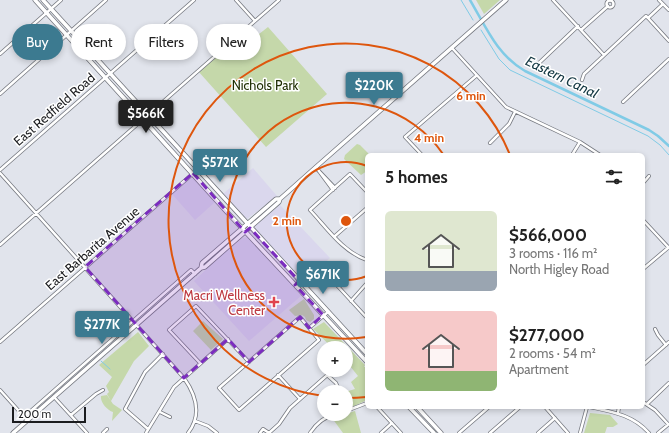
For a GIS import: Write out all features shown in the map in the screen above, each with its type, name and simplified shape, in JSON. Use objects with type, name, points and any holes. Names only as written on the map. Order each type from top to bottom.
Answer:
[{"type":"main road","points":[[35,0],[245,232],[365,360]]},
{"type":"main road","points":[[43,0],[71,31]]},
{"type":"main road","points":[[12,433],[195,274],[201,268],[202,264],[242,228],[316,167],[506,0]]},
{"type":"main road","points":[[97,60],[365,352]]},
{"type":"main road","points":[[201,268],[205,267],[250,228],[279,202],[280,198]]},
{"type":"main road","points":[[295,285],[299,281]]},
{"type":"main road","points":[[411,409],[434,433]]},
{"type":"main road","points":[[419,409],[441,433]]},
{"type":"street","points":[[0,54],[61,0]]},
{"type":"street","points":[[79,24],[106,0]]},
{"type":"street","name":"East Redfield Road","points":[[0,171],[194,0]]},
{"type":"street","points":[[236,0],[255,21]]},
{"type":"street","points":[[0,245],[279,0]]},
{"type":"street","points":[[553,0],[604,55]]},
{"type":"street","points":[[659,0],[669,10]]},
{"type":"street","points":[[582,80],[584,74],[604,55],[646,16],[648,18],[663,4]]},
{"type":"street","points":[[581,30],[608,6]]},
{"type":"street","points":[[648,18],[669,41]]},
{"type":"street","points":[[539,63],[578,26]]},
{"type":"street","points":[[0,94],[71,31]]},
{"type":"street","points":[[452,47],[476,76],[506,107],[580,142],[597,153]]},
{"type":"street","points":[[623,102],[669,59]]},
{"type":"street","points":[[420,153],[405,137],[476,76]]},
{"type":"street","points":[[490,142],[509,124],[514,112]]},
{"type":"street","points":[[573,153],[580,142]]},
{"type":"street","points":[[316,167],[334,189]]},
{"type":"street","name":"East Barbarita Avenue","points":[[0,342],[197,170]]},
{"type":"street","points":[[0,171],[35,214],[86,267],[184,378],[196,400],[195,421],[188,433]]},
{"type":"street","points":[[365,190],[350,174],[310,210],[349,251],[365,259]]},
{"type":"street","points":[[645,182],[650,176]]},
{"type":"street","points":[[334,236],[365,210]]},
{"type":"street","points":[[645,222],[669,247],[645,267]]},
{"type":"street","points":[[24,417],[191,270],[195,274]]},
{"type":"street","points":[[333,281],[365,316]]},
{"type":"street","points":[[351,301],[365,285]]},
{"type":"street","points":[[200,364],[170,330],[196,306],[248,362]]},
{"type":"street","points":[[309,328],[328,312]]},
{"type":"street","points":[[300,317],[309,328],[319,340],[239,410],[219,388],[300,317]]},
{"type":"street","points":[[655,329],[666,345]]},
{"type":"street","points":[[146,433],[174,387],[228,339]]},
{"type":"street","points":[[645,363],[669,342]]},
{"type":"street","points":[[148,430],[125,409],[145,372],[163,354]]},
{"type":"street","points":[[278,375],[300,399]]},
{"type":"street","points":[[260,433],[263,429],[269,433],[279,424],[290,408],[325,377]]},
{"type":"street","points":[[329,377],[337,385]]},
{"type":"street","points":[[658,433],[669,424],[647,404],[669,383]]},
{"type":"street","points":[[0,390],[27,420]]},
{"type":"street","points":[[71,416],[96,394],[103,390]]},
{"type":"street","points":[[54,397],[87,433]]},
{"type":"street","points":[[353,408],[365,404]]},
{"type":"street","points":[[379,409],[401,433]]},
{"type":"street","points":[[459,433],[486,409]]},
{"type":"street","points":[[490,433],[518,409]]},
{"type":"street","points":[[547,409],[568,433]]},
{"type":"street","points":[[580,433],[588,409]]},
{"type":"street","points":[[599,409],[632,418],[649,433]]},
{"type":"street","points":[[618,413],[619,409]]},
{"type":"street","points":[[160,412],[170,417]]},
{"type":"street","points":[[538,433],[555,418]]},
{"type":"street","points":[[195,421],[208,426],[217,433]]},
{"type":"street","points":[[310,433],[315,425],[321,421]]},
{"type":"street","points":[[381,433],[392,423]]},
{"type":"street","points":[[103,433],[107,429]]},
{"type":"highlighted area","points":[[193,173],[245,232],[250,228],[299,281],[295,285],[323,315],[309,328],[300,317],[249,362],[228,339],[184,378],[85,267]]},
{"type":"shaded area","points":[[253,168],[277,196],[247,219],[223,194]]},
{"type":"shaded area","points":[[190,178],[194,179],[215,202],[195,220],[172,194]]},
{"type":"shaded area","points":[[280,205],[330,258],[303,282],[255,229],[255,225]]},
{"type":"shaded area","points":[[247,237],[302,295],[249,341],[194,281],[228,249],[243,238]]},
{"type":"green space","points":[[476,0],[500,0],[484,14]]},
{"type":"green space","name":"Nichols Park","points":[[268,27],[327,94],[266,147],[198,71],[211,60],[261,60],[261,32]]},
{"type":"green space","points":[[357,144],[360,145],[368,153],[365,153],[365,172],[361,175],[344,159],[345,155]]},
{"type":"green space","points":[[304,299],[314,315],[314,319],[310,322],[302,315],[295,316],[289,310]]},
{"type":"green space","points":[[203,321],[223,339],[211,350],[193,331]]},
{"type":"green space","points":[[324,322],[342,341],[325,341],[313,329]]},
{"type":"green space","points":[[138,332],[149,346],[134,361],[111,401],[107,394],[109,392],[106,386],[112,377],[99,365]]},
{"type":"green space","points":[[353,352],[365,365],[365,401],[353,407],[353,390],[355,389],[351,382],[358,376],[353,370]]},
{"type":"green space","points":[[107,395],[113,404],[122,410],[112,421],[113,412],[104,406],[101,398],[101,396]]},
{"type":"green space","points":[[355,411],[361,433],[343,433],[334,421],[353,421],[353,412]]},
{"type":"green space","points":[[590,413],[610,415],[618,424],[613,427],[607,427],[605,433],[584,433]]},
{"type":"waterway","points":[[461,0],[473,20]]},
{"type":"waterway","name":"Eastern Canal","points":[[470,0],[493,40],[515,64],[525,71],[649,130],[669,146]]},
{"type":"waterway","points":[[481,30],[499,59],[510,70],[648,136],[660,145],[669,155]]},
{"type":"waterway","points":[[101,361],[110,369]]},
{"type":"place","name":"Macri Wellness Center","points":[[274,302]]}]
